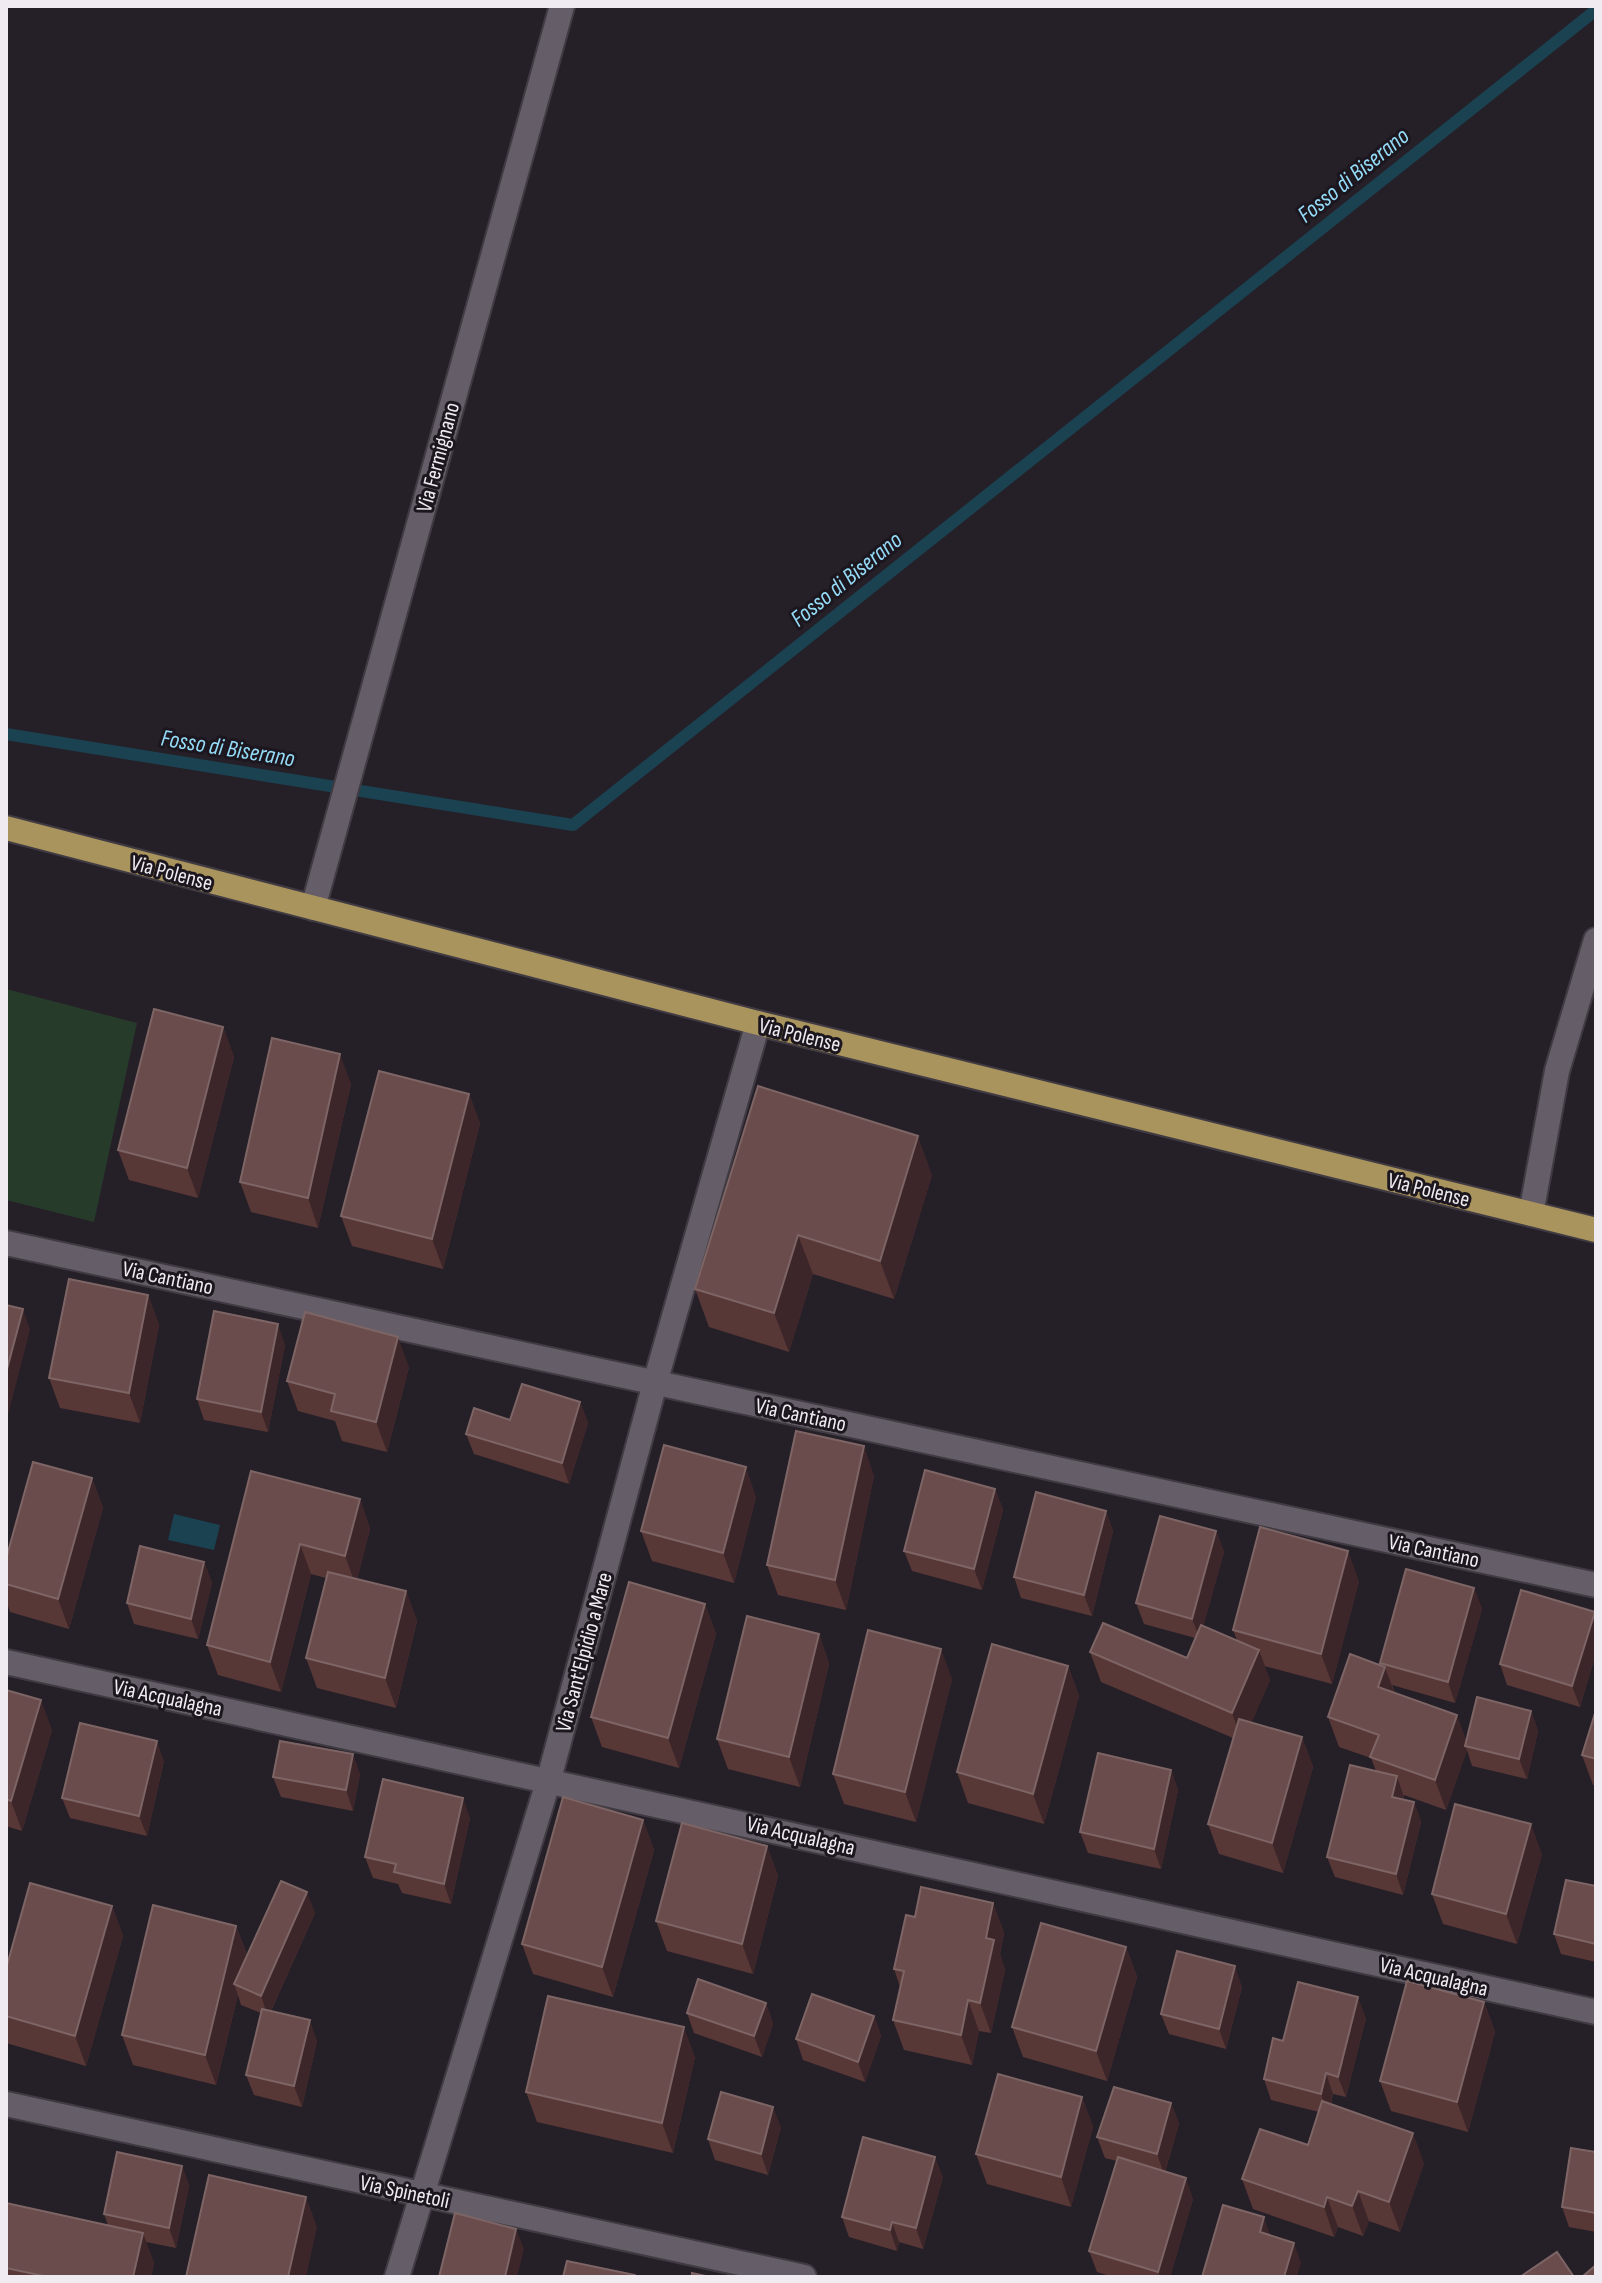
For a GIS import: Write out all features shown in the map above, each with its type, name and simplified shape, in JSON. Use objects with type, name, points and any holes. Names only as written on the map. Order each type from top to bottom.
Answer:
[{"type":"main road","name":"Via Polense","points":[[6,828],[758,1023],[1596,1230]]},
{"type":"street","name":"Via Fermignano","points":[[313,908],[562,6]]},
{"type":"street","points":[[1531,1214],[1557,1071],[1596,940]]},
{"type":"street","name":"Via Sant'Elpidio a Mare","points":[[397,2277],[549,1779],[655,1383],[758,1023]]},
{"type":"street","name":"Via Cantiano","points":[[6,1243],[1596,1585]]},
{"type":"street","name":"Via Acqualagna","points":[[6,1662],[549,1779],[1596,2012]]},
{"type":"street","name":"Via Spinetoli","points":[[6,2104],[804,2277]]},
{"type":"green space","points":[[6,989],[137,1023],[94,1222],[6,1200]]},
{"type":"water","points":[[174,1514],[220,1525],[214,1550],[168,1540]]},
{"type":"building","points":[[154,1009],[223,1027],[187,1168],[118,1150]]},
{"type":"building","points":[[272,1038],[340,1054],[308,1198],[240,1182]]},
{"type":"building","points":[[379,1071],[469,1094],[432,1239],[341,1216]]},
{"type":"building","points":[[758,1086],[918,1136],[880,1261],[798,1235],[774,1313],[695,1289]]},
{"type":"building","points":[[69,1279],[148,1295],[129,1393],[49,1378]]},
{"type":"building","points":[[6,1305],[23,1309],[6,1373]]},
{"type":"building","points":[[214,1311],[278,1324],[261,1412],[197,1399]]},
{"type":"building","points":[[305,1312],[398,1337],[376,1422],[331,1411],[335,1394],[287,1381]]},
{"type":"building","points":[[522,1384],[580,1402],[562,1463],[466,1434],[474,1408],[510,1420]]},
{"type":"building","points":[[796,1431],[864,1446],[835,1580],[767,1565]]},
{"type":"building","points":[[664,1445],[746,1467],[723,1553],[641,1531]]},
{"type":"building","points":[[33,1462],[92,1478],[58,1599],[6,1584],[6,1559]]},
{"type":"building","points":[[925,1470],[995,1489],[974,1569],[904,1551]]},
{"type":"building","points":[[251,1471],[360,1499],[345,1556],[300,1544],[270,1662],[207,1645]]},
{"type":"building","points":[[1036,1492],[1106,1511],[1084,1595],[1014,1577]]},
{"type":"building","points":[[1160,1516],[1216,1531],[1192,1619],[1136,1603]]},
{"type":"building","points":[[1260,1527],[1348,1551],[1321,1654],[1233,1630]]},
{"type":"building","points":[[140,1546],[204,1562],[191,1619],[127,1603]]},
{"type":"building","points":[[1406,1569],[1474,1588],[1448,1682],[1380,1663]]},
{"type":"building","points":[[328,1572],[406,1591],[385,1678],[306,1658]]},
{"type":"building","points":[[629,1582],[705,1604],[668,1738],[591,1717]]},
{"type":"building","points":[[1521,1590],[1595,1612],[1572,1686],[1500,1664]]},
{"type":"building","points":[[747,1616],[819,1634],[789,1757],[717,1739]]},
{"type":"building","points":[[1103,1623],[1187,1658],[1201,1625],[1259,1650],[1232,1713],[1090,1652]]},
{"type":"building","points":[[868,1630],[941,1649],[905,1792],[833,1774]]},
{"type":"building","points":[[992,1644],[1068,1666],[1033,1794],[957,1772]]},
{"type":"building","points":[[1350,1654],[1385,1667],[1378,1687],[1457,1715],[1435,1780],[1370,1757],[1379,1735],[1328,1717]]},
{"type":"building","points":[[6,1690],[41,1700],[11,1801],[6,1799]]},
{"type":"building","points":[[1477,1697],[1531,1711],[1519,1759],[1465,1746]]},
{"type":"building","points":[[1596,1710],[1596,1759],[1582,1755]]},
{"type":"building","points":[[1239,1719],[1302,1737],[1272,1843],[1208,1824]]},
{"type":"building","points":[[80,1723],[157,1741],[139,1816],[62,1798]]},
{"type":"building","points":[[280,1741],[353,1754],[346,1790],[273,1777]]},
{"type":"building","points":[[1098,1753],[1171,1770],[1154,1849],[1080,1832]]},
{"type":"building","points":[[1350,1765],[1397,1776],[1392,1797],[1414,1802],[1396,1874],[1327,1857]]},
{"type":"building","points":[[383,1779],[463,1798],[444,1884],[394,1872],[396,1864],[365,1857]]},
{"type":"building","points":[[563,1797],[643,1820],[602,1967],[522,1944]]},
{"type":"building","points":[[1455,1804],[1531,1824],[1506,1914],[1432,1894]]},
{"type":"building","points":[[682,1823],[767,1846],[742,1944],[656,1921]]},
{"type":"building","points":[[1566,1880],[1596,1886],[1596,1944],[1554,1934]]},
{"type":"building","points":[[281,1881],[307,1892],[261,1996],[234,1984]]},
{"type":"building","points":[[30,1883],[112,1906],[75,2036],[6,2016],[6,1969]]},
{"type":"building","points":[[921,1887],[993,1903],[986,1938],[994,1940],[980,2003],[968,2000],[961,2035],[893,2020],[904,1971],[894,1969],[906,1915],[915,1917]]},
{"type":"building","points":[[153,1905],[236,1926],[205,2055],[122,2035]]},
{"type":"building","points":[[1041,1923],[1126,1947],[1096,2051],[1012,2027]]},
{"type":"building","points":[[1177,1951],[1235,1966],[1219,2029],[1161,2014]]},
{"type":"building","points":[[698,1979],[766,2003],[754,2036],[687,2013]]},
{"type":"building","points":[[1407,1981],[1484,2002],[1457,2102],[1380,2081]]},
{"type":"building","points":[[1298,1982],[1358,1997],[1338,2077],[1326,2073],[1321,2094],[1264,2079],[1273,2038],[1283,2041]]},
{"type":"building","points":[[812,1994],[874,2016],[858,2062],[796,2039]]},
{"type":"building","points":[[548,1996],[684,2027],[662,2123],[526,2092]]},
{"type":"building","points":[[262,2009],[310,2020],[294,2086],[246,2075]]},
{"type":"building","points":[[998,2074],[1082,2097],[1061,2177],[976,2154]]},
{"type":"building","points":[[1114,2087],[1171,2103],[1157,2154],[1097,2137]]},
{"type":"building","points":[[721,2092],[773,2107],[761,2154],[708,2139]]},
{"type":"building","points":[[1322,2101],[1413,2133],[1389,2202],[1358,2191],[1352,2206],[1327,2197],[1324,2207],[1242,2179],[1260,2129],[1308,2145]]},
{"type":"building","points":[[863,2137],[935,2157],[916,2228],[892,2222],[890,2230],[842,2217]]},
{"type":"building","points":[[1571,2148],[1596,2152],[1596,2213],[1562,2207]]},
{"type":"building","points":[[117,2152],[182,2166],[169,2228],[104,2214]]},
{"type":"building","points":[[1118,2157],[1186,2178],[1158,2272],[1089,2251]]},
{"type":"building","points":[[209,2175],[306,2197],[288,2277],[186,2277]]},
{"type":"building","points":[[6,2203],[143,2233],[133,2277],[48,2277],[6,2268]]},
{"type":"building","points":[[1223,2205],[1264,2217],[1260,2232],[1294,2243],[1284,2277],[1202,2277]]},
{"type":"building","points":[[455,2213],[516,2229],[505,2277],[439,2277]]},
{"type":"building","points":[[1557,2252],[1574,2277],[1520,2277]]},
{"type":"building","points":[[567,2261],[635,2275],[635,2277],[563,2277]]},
{"type":"building","points":[[1596,2265],[1596,2277],[1582,2277]]},
{"type":"waterway","name":"Fosso di Biserano","points":[[6,734],[573,825],[1596,10]]}]
